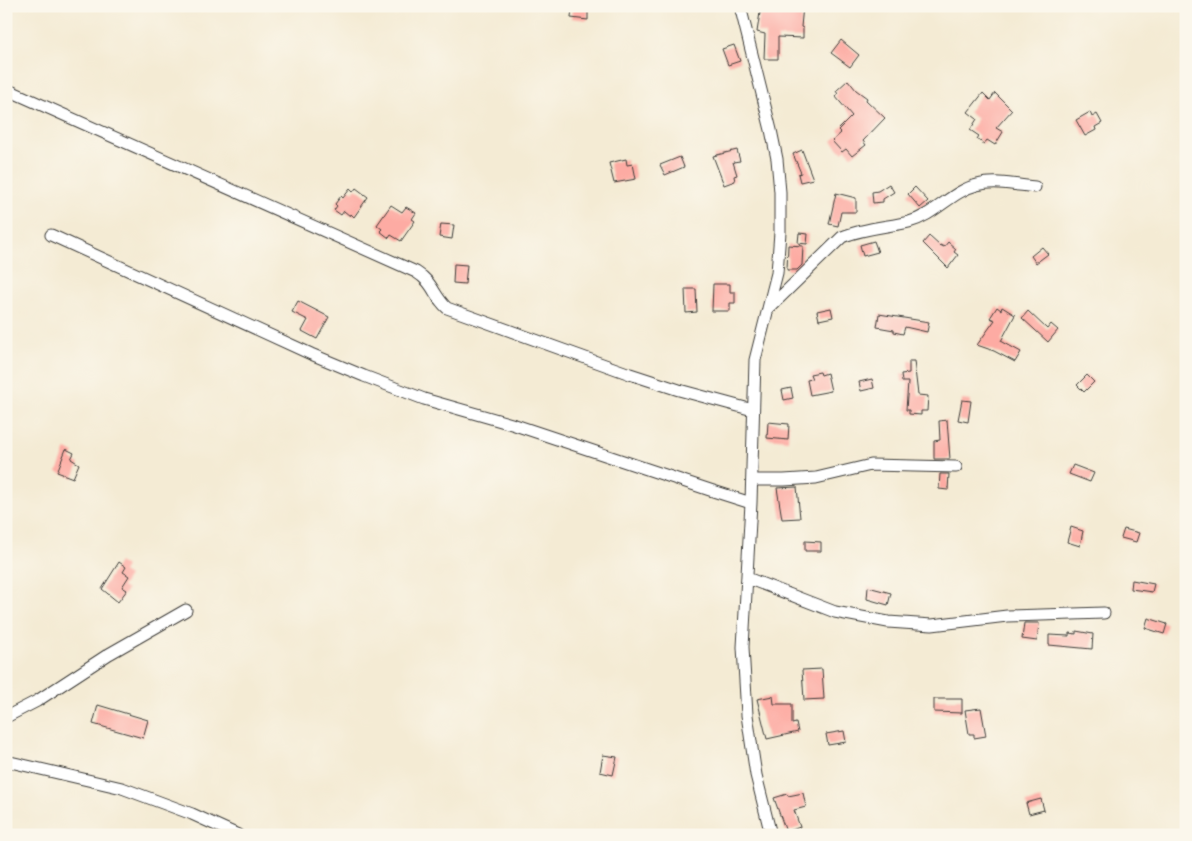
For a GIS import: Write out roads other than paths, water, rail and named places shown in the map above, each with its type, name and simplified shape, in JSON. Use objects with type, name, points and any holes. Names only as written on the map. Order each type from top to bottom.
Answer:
[{"type":"street","points":[[740,6],[771,130],[779,176],[780,232],[777,274],[755,360],[752,480],[743,647],[747,715],[756,775],[771,835]]},
{"type":"street","points":[[6,88],[416,272],[426,278],[432,285],[440,302],[447,308],[630,374],[679,390],[753,410]]},
{"type":"street","points":[[770,307],[842,237],[855,231],[916,219],[976,185],[992,183],[1035,187]]},
{"type":"street","points":[[51,235],[364,376],[424,398],[515,425],[701,488],[751,502]]},
{"type":"street","points":[[752,480],[816,478],[871,465],[956,467]]},
{"type":"street","points":[[746,578],[835,612],[888,622],[932,624],[1007,616],[1104,613]]},
{"type":"street","points":[[6,718],[109,654],[186,610]]},
{"type":"street","points":[[6,761],[122,788],[192,814],[238,835]]}]
